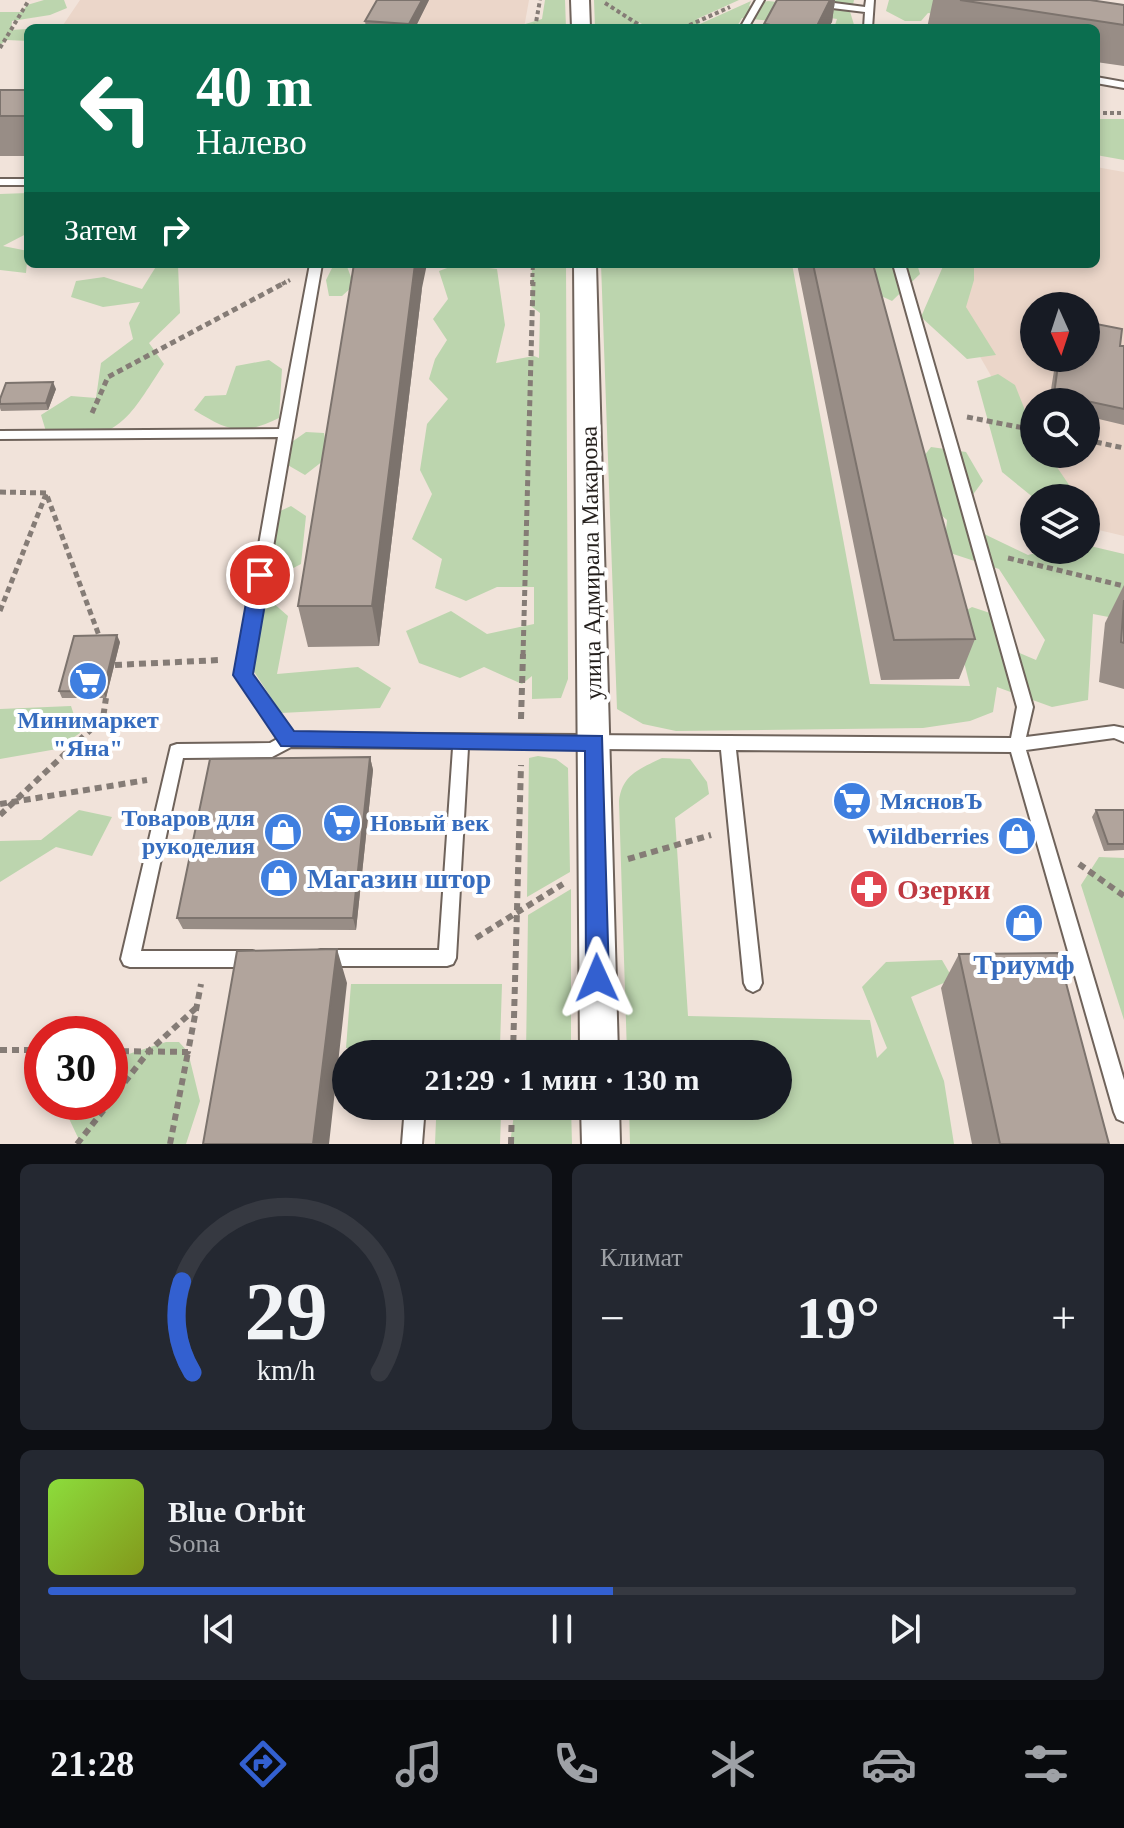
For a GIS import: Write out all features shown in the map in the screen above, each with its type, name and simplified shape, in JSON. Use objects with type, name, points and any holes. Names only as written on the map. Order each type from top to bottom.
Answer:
[{"type":"street","points":[[580,0],[581,24]]},
{"type":"street","name":"улица Адмирала Макарова","points":[[585,268],[599,1040]]},
{"type":"street","points":[[600,1120],[601,1144]]},
{"type":"lane","points":[[746,24],[760,0]]},
{"type":"lane","points":[[791,0],[870,5]]},
{"type":"lane","points":[[1100,81],[1124,85]]},
{"type":"lane","points":[[0,182],[24,182]]},
{"type":"lane","points":[[289,740],[243,675],[315,268]]},
{"type":"lane","points":[[900,268],[1025,707],[1017,745],[1124,1112]]},
{"type":"lane","points":[[0,435],[285,433]]},
{"type":"lane","points":[[266,959],[130,959],[177,751],[272,750],[289,740],[521,740],[728,746],[1017,745],[1114,732],[1124,735]]},
{"type":"lane","points":[[296,959],[447,958],[461,740]]},
{"type":"lane","points":[[728,746],[753,983]]},
{"type":"lane","points":[[412,1144],[414,1120]]},
{"type":"path","points":[[0,48],[29,0]]},
{"type":"path","points":[[536,24],[540,0]]},
{"type":"path","points":[[601,0],[638,24]]},
{"type":"path","points":[[692,24],[734,6]]},
{"type":"path","points":[[1100,113],[1124,113]]},
{"type":"path","points":[[83,433],[108,377],[310,268]]},
{"type":"path","points":[[513,1040],[533,268]]},
{"type":"path","points":[[943,412],[1020,427]]},
{"type":"path","points":[[1100,443],[1124,448]]},
{"type":"path","points":[[0,492],[46,493]]},
{"type":"path","points":[[0,611],[46,493]]},
{"type":"path","points":[[46,493],[101,642]]},
{"type":"path","points":[[981,551],[1124,586]]},
{"type":"path","points":[[115,665],[245,659]]},
{"type":"path","points":[[0,815],[103,718],[106,698]]},
{"type":"path","points":[[0,804],[172,776]]},
{"type":"path","points":[[621,861],[735,829]]},
{"type":"path","points":[[1046,841],[1124,896]]},
{"type":"path","points":[[447,958],[570,879]]},
{"type":"path","points":[[170,1144],[206,959]]},
{"type":"path","points":[[128,1078],[149,1051],[197,1007]]},
{"type":"path","points":[[0,1050],[24,1050]]},
{"type":"path","points":[[128,1051],[188,1052]]},
{"type":"path","points":[[77,1144],[96,1120]]},
{"type":"path","points":[[511,1144],[512,1120]]},
{"type":"shaded area","points":[[80,0],[529,0],[525,24],[64,24]]},
{"type":"shaded area","points":[[1100,168],[1124,172],[1124,536],[1100,530],[1100,484],[1053,484],[1044,468],[1100,468],[1100,388],[1020,388],[1020,427],[951,306],[959,268],[1100,268]]},
{"type":"green space","points":[[44,0],[64,0],[67,8],[50,15],[12,21],[11,30],[24,29],[24,41],[7,40],[0,45],[0,12],[22,12],[27,5]]},
{"type":"green space","points":[[545,0],[565,0],[566,24],[525,24],[542,19]]},
{"type":"green space","points":[[594,0],[739,0],[697,19],[700,24],[595,24]]},
{"type":"green space","points":[[812,0],[854,0],[853,5],[848,5],[854,24],[835,24],[837,19],[778,10],[771,21],[742,18],[738,24],[700,24],[751,1],[749,6],[768,1],[816,6]]},
{"type":"green space","points":[[889,0],[1017,0],[1085,24],[999,23],[928,13],[921,21],[905,21],[886,11]]},
{"type":"green space","points":[[1100,119],[1124,119],[1124,160],[1100,156]]},
{"type":"green space","points":[[24,193],[24,235],[3,246],[24,250],[26,273],[0,270],[0,194]]},
{"type":"green space","points":[[155,268],[178,268],[180,313],[149,343],[164,364],[141,400],[120,423],[92,436],[48,438],[41,415],[71,396],[96,398],[101,363],[133,339],[129,323],[140,302],[103,307],[71,297],[76,281],[104,277],[142,289]]},
{"type":"green space","points":[[332,268],[348,268],[354,285],[342,296],[329,296],[326,280]]},
{"type":"green space","points":[[447,268],[497,269],[505,325],[496,363],[534,356],[539,358],[540,313],[531,306],[532,268],[566,268],[568,679],[561,698],[532,699],[532,676],[522,684],[484,667],[460,678],[419,663],[406,631],[451,611],[487,634],[534,624],[534,587],[497,587],[466,601],[435,588],[442,559],[412,539],[432,494],[420,470],[427,424],[448,399],[429,379],[435,359],[447,340],[433,319],[448,299],[439,271]]},
{"type":"green space","points":[[601,268],[793,268],[870,684],[970,686],[953,618],[972,607],[996,615],[1010,649],[1036,660],[1045,640],[999,569],[944,551],[947,520],[927,503],[914,469],[931,447],[966,452],[983,481],[966,504],[980,532],[1020,551],[1020,564],[1100,564],[1100,548],[1124,554],[1124,620],[1093,614],[1088,700],[1052,707],[997,687],[993,712],[970,721],[923,728],[676,731],[643,724],[617,709]]},
{"type":"green space","points":[[875,268],[918,268],[920,274],[892,301],[877,294]]},
{"type":"green space","points":[[942,268],[974,268],[974,280],[966,307],[996,355],[967,359],[921,317]]},
{"type":"green space","points":[[269,360],[282,369],[279,418],[255,427],[236,429],[194,410],[205,396],[226,395],[236,366]]},
{"type":"green space","points":[[998,374],[1015,385],[1020,398],[1020,468],[1058,468],[1068,484],[1020,484],[1020,487],[1002,472],[977,381]]},
{"type":"green space","points":[[306,432],[324,433],[328,457],[305,475],[286,464],[289,444]]},
{"type":"green space","points":[[291,506],[306,516],[301,564],[278,576],[267,572],[276,513]]},
{"type":"green space","points":[[272,602],[288,616],[277,674],[358,667],[391,688],[380,708],[281,713],[251,667],[258,635],[244,617]]},
{"type":"green space","points":[[71,706],[80,733],[57,749],[0,759],[0,709]]},
{"type":"green space","points":[[529,758],[556,759],[568,768],[570,872],[527,897]]},
{"type":"green space","points":[[662,758],[690,759],[707,782],[709,794],[675,818],[688,1016],[870,1020],[877,1058],[887,1048],[862,987],[886,962],[942,960],[953,979],[911,997],[944,1081],[954,1144],[630,1144],[629,1120],[792,1120],[792,1040],[627,1040],[619,801],[624,785],[639,770]]},
{"type":"green space","points":[[79,810],[112,817],[92,856],[56,847],[0,882],[0,841],[41,840]]},
{"type":"green space","points":[[1099,857],[1124,858],[1124,1020],[1081,885]]},
{"type":"green space","points":[[571,889],[571,1040],[526,1040],[528,915]]},
{"type":"green space","points":[[351,984],[502,984],[500,1040],[347,1040]]},
{"type":"green space","points":[[166,1042],[179,1042],[188,1052],[200,1101],[186,1144],[81,1144],[70,1120],[128,1120],[128,1054]]},
{"type":"green space","points":[[436,1120],[501,1120],[500,1144],[435,1144]]},
{"type":"green space","points":[[513,1120],[571,1120],[572,1144],[510,1144]]},
{"type":"building","points":[[377,0],[422,0],[409,24],[365,21]]},
{"type":"building","points":[[777,0],[830,0],[818,24],[764,24]]},
{"type":"building","points":[[960,0],[1090,0],[1124,5],[1124,25]]},
{"type":"building","points":[[0,90],[24,90],[24,116],[0,116]]},
{"type":"building","points":[[353,268],[414,268],[372,606],[298,606]]},
{"type":"building","points":[[814,268],[874,268],[975,639],[894,640]]},
{"type":"building","points":[[1100,325],[1122,329],[1120,346],[1124,346],[1124,409],[1100,404],[1100,388],[1055,388],[1057,372],[1100,372]]},
{"type":"building","points":[[53,382],[46,403],[0,404],[6,383]]},
{"type":"building","points":[[1124,600],[1124,643],[1121,642]]},
{"type":"building","name":"Минимаркет \"Яна\"","points":[[117,635],[103,692],[59,691],[74,636]]},
{"type":"building","points":[[370,757],[353,918],[177,918],[210,759]]},
{"type":"building","points":[[1096,810],[1124,810],[1124,844],[1108,844]]},
{"type":"building","points":[[337,949],[313,1144],[203,1144],[237,951]]},
{"type":"building","points":[[1058,953],[1109,1144],[1000,1144],[959,954]]},
{"type":"place","name":"Минимаркет \"Яна\"","points":[[88,681]]},
{"type":"place","name":"МясновЪ","points":[[852,801]]},
{"type":"place","name":"Новый век","points":[[342,823]]},
{"type":"place","name":"Товаров для рукоделия","points":[[283,832]]},
{"type":"place","name":"Wildberries","points":[[1017,836]]},
{"type":"place","name":"Магазин штор","points":[[279,878]]},
{"type":"place","name":"Озерки","points":[[869,889]]},
{"type":"place","name":"Триумф","points":[[1024,923]]},
{"type":"route","points":[[260,575],[243,675],[289,740],[595,742],[597,978]]}]
